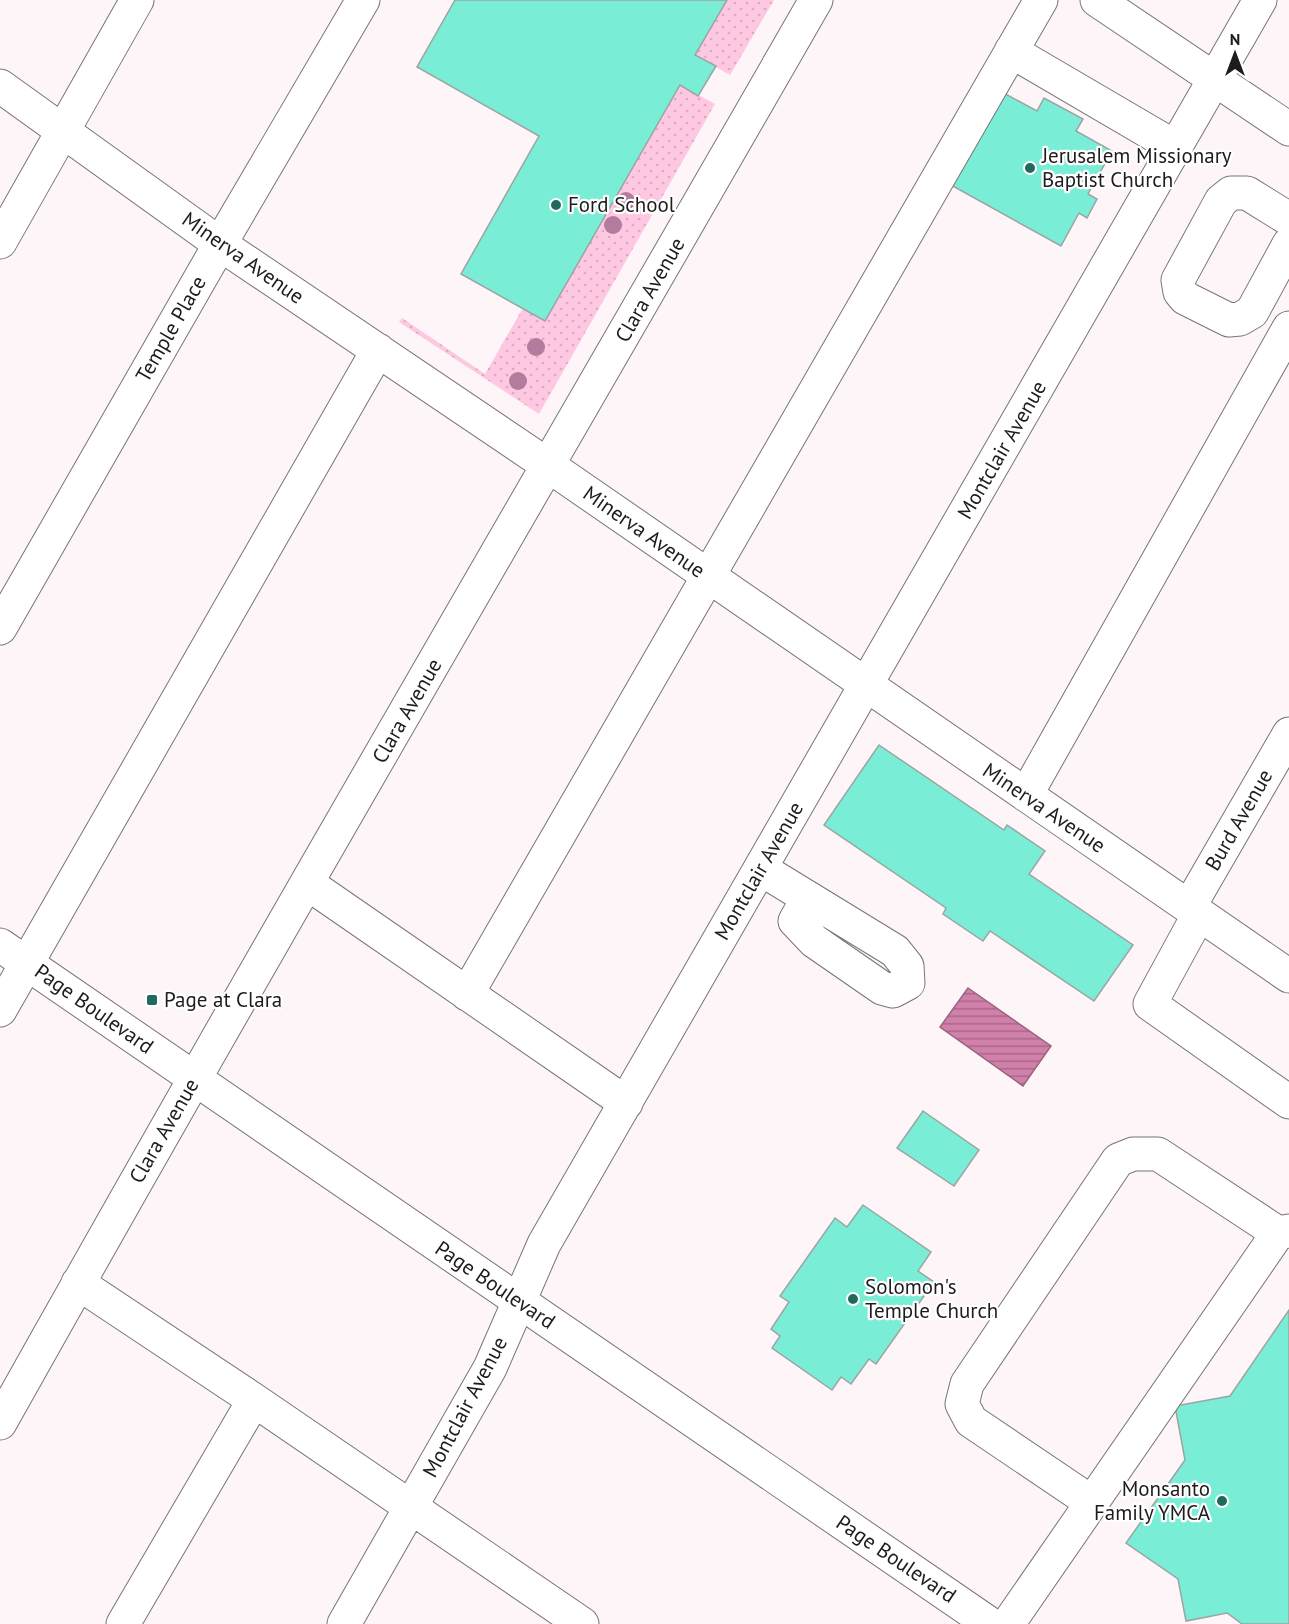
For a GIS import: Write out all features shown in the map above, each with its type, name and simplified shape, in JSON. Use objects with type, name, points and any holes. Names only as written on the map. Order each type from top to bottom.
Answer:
[{"type":"street","points":[[0,242],[137,0]]},
{"type":"street","name":"Temple Place","points":[[0,628],[363,0]]},
{"type":"street","name":"Clara Avenue","points":[[0,1423],[194,1078],[816,0]]},
{"type":"street","points":[[467,994],[1041,0]]},
{"type":"street","points":[[1097,0],[1289,129]]},
{"type":"street","name":"Montclair Avenue","points":[[344,1624],[490,1368],[544,1244],[1260,0]]},
{"type":"street","points":[[1011,51],[1175,147]]},
{"type":"street","name":"Minerva Avenue","points":[[0,86],[220,244],[549,466],[1289,976]]},
{"type":"street","points":[[1289,219],[1247,193],[1231,193],[1221,201],[1178,280],[1180,292],[1185,298],[1229,320],[1240,319],[1252,312],[1289,244]]},
{"type":"street","points":[[1026,795],[1289,328]]},
{"type":"street","points":[[0,1010],[9,957],[378,350]]},
{"type":"street","name":"Burd Avenue","points":[[1289,734],[1194,910],[1150,1004],[1289,1102]]},
{"type":"street","points":[[761,869],[808,898]]},
{"type":"street","points":[[307,883],[626,1103]]},
{"type":"street","name":"Page Boulevard","points":[[9,957],[194,1078],[990,1624]]},
{"type":"street","points":[[1008,1624],[1091,1502],[1284,1232],[1158,1154],[1133,1154],[1118,1160],[967,1384],[963,1404],[971,1421],[1091,1502]]},
{"type":"street","points":[[78,1283],[411,1506],[582,1624]]},
{"type":"street","points":[[123,1624],[254,1400]]},
{"type":"shaded area","points":[[727,0],[774,0],[730,75],[695,55]]},
{"type":"shaded area","points":[[680,85],[715,104],[539,414],[399,322],[402,318],[485,374],[523,308],[545,321]]},
{"type":"shaded area","points":[[968,988],[1051,1046],[1023,1086],[940,1027]]},
{"type":"building","name":"Ford School","points":[[455,0],[727,0],[695,55],[716,66],[698,96],[680,85],[545,321],[461,274],[539,136],[417,67]]},
{"type":"building","name":"Jerusalem Missionary Baptist Church","points":[[1000,91],[1037,111],[1044,98],[1083,119],[1076,131],[1112,151],[1088,194],[1097,199],[1087,218],[1079,213],[1061,246],[949,184]]},
{"type":"building","points":[[879,745],[1004,830],[1007,825],[1045,851],[1029,874],[1133,945],[1094,1001],[990,931],[983,941],[943,914],[946,908],[824,825]]},
{"type":"building","points":[[923,1111],[979,1150],[954,1186],[897,1148]]},
{"type":"building","name":"Solomon's Temple Church","points":[[863,1205],[931,1252],[918,1271],[934,1282],[876,1364],[869,1359],[851,1384],[841,1377],[832,1390],[772,1348],[780,1336],[771,1329],[789,1302],[780,1296],[835,1218],[847,1227]]},
{"type":"building","name":"Monsanto Family YMCA","points":[[1289,1310],[1289,1624],[1242,1624],[1227,1613],[1186,1621],[1178,1579],[1126,1543],[1185,1460],[1175,1406],[1230,1396]]},
{"type":"place","name":"Jerusalem Missionary Baptist Church","points":[[1030,168]]},
{"type":"place","name":"Ford School","points":[[556,205]]},
{"type":"place","name":"Page at Clara","points":[[152,1000]]},
{"type":"place","name":"Solomon's Temple Church","points":[[853,1299]]},
{"type":"place","name":"Monsanto Family YMCA","points":[[1222,1501]]}]
